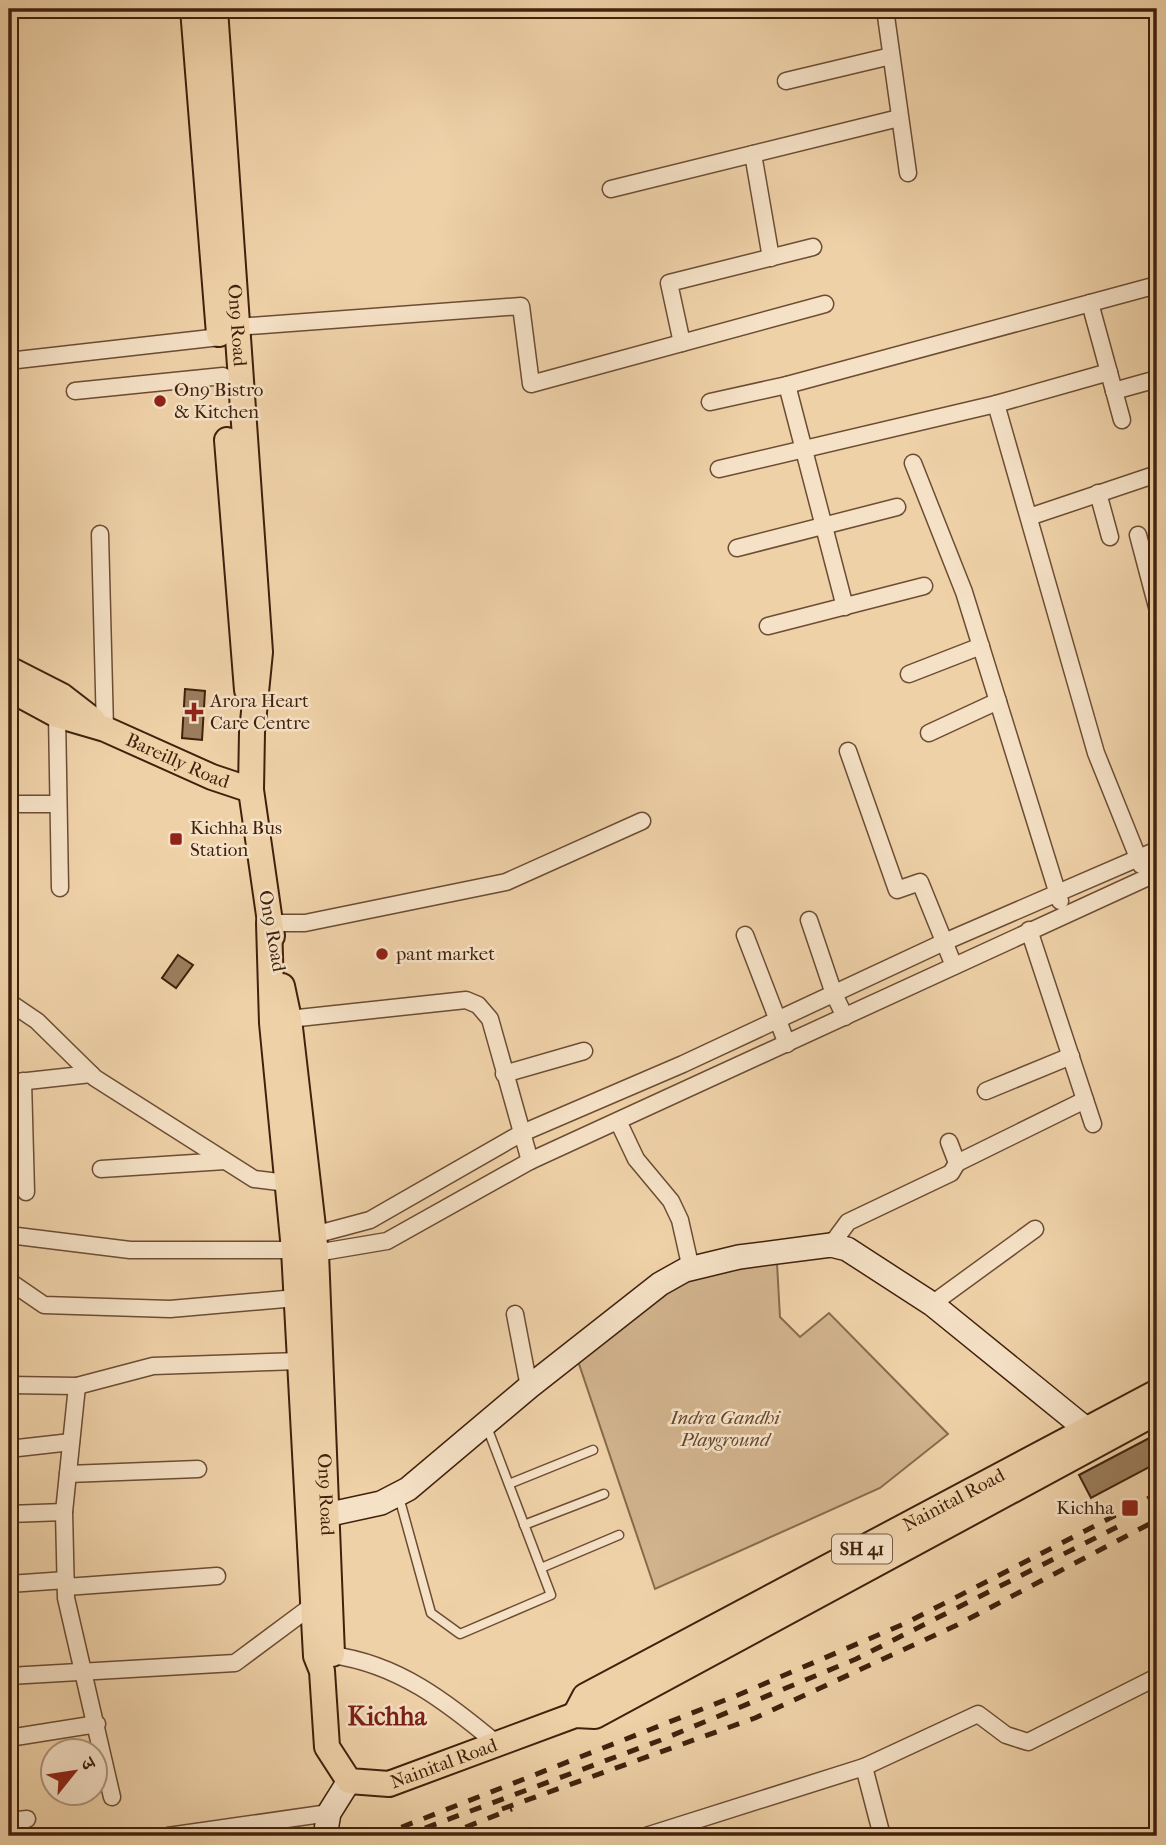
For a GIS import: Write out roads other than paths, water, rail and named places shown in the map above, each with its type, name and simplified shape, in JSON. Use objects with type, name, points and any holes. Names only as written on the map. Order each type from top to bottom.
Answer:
[{"type":"main road","points":[[193,9],[228,332],[223,376],[242,651],[252,733]]},
{"type":"main road","name":"On9 Road","points":[[215,9],[228,332],[260,652],[252,733],[251,790],[269,923],[289,1019],[308,1246],[326,1515],[327,1747],[349,1781]]},
{"type":"main road","name":"Bareilly Road","points":[[9,669],[62,696],[105,729]]},
{"type":"main road","name":"Bareilly Road","points":[[9,689],[57,715],[105,729],[212,778],[251,790]]},
{"type":"main road","points":[[269,923],[272,1023],[287,1183],[308,1246],[296,1298],[316,1656],[327,1663]]},
{"type":"main road","name":"Nainital Road","points":[[575,1715],[586,1696],[1157,1392]]},
{"type":"main road","name":"Nainital Road","points":[[349,1781],[389,1784],[575,1715],[595,1716],[1157,1412]]},
{"type":"street","points":[[885,9],[908,173]]},
{"type":"street","points":[[786,81],[891,55]]},
{"type":"street","points":[[611,189],[899,118]]},
{"type":"street","points":[[753,154],[771,258]]},
{"type":"street","points":[[682,343],[669,283],[813,247]]},
{"type":"street","points":[[710,402],[787,385],[1157,285]]},
{"type":"street","points":[[1090,303],[1122,420]]},
{"type":"street","points":[[17,360],[228,332],[521,306],[531,384],[825,304]]},
{"type":"street","points":[[719,469],[996,404],[1109,372]]},
{"type":"street","points":[[75,391],[223,376]]},
{"type":"street","points":[[1114,391],[1157,379]]},
{"type":"street","points":[[787,385],[845,607]]},
{"type":"street","points":[[9,1235],[130,1250],[308,1246],[387,1241],[530,1161],[1152,875],[1138,858],[1096,753],[996,404]]},
{"type":"street","points":[[913,463],[964,592],[1065,913]]},
{"type":"street","points":[[1028,517],[1157,474]]},
{"type":"street","points":[[1098,493],[1110,537]]},
{"type":"street","points":[[737,548],[898,507]]},
{"type":"street","points":[[100,534],[105,729]]},
{"type":"street","points":[[1138,535],[1157,607]]},
{"type":"street","points":[[768,626],[924,586]]},
{"type":"street","points":[[909,674],[981,646]]},
{"type":"street","points":[[929,733],[998,701]]},
{"type":"street","points":[[57,715],[60,888]]},
{"type":"street","points":[[848,751],[897,890],[920,882],[942,943],[954,966]]},
{"type":"street","points":[[9,804],[58,804]]},
{"type":"street","points":[[269,923],[305,923],[506,882],[642,821]]},
{"type":"street","points":[[308,1246],[370,1220],[520,1134],[776,1021],[942,943],[1157,850]]},
{"type":"street","points":[[809,920],[834,994],[845,1017]]},
{"type":"street","points":[[1029,930],[1093,1124]]},
{"type":"street","points":[[746,935],[776,1021],[787,1044]]},
{"type":"street","points":[[289,1019],[466,1000],[478,1005],[490,1019],[520,1134],[530,1161]]},
{"type":"street","points":[[9,1002],[37,1021],[91,1074],[254,1179],[287,1183]]},
{"type":"street","points":[[504,1074],[584,1051]]},
{"type":"street","points":[[986,1091],[1070,1056]]},
{"type":"street","points":[[26,1192],[16,1082],[91,1074]]},
{"type":"street","points":[[831,1245],[848,1222],[951,1173],[957,1163],[1085,1100]]},
{"type":"street","points":[[618,1121],[636,1159],[671,1201],[680,1220],[691,1269]]},
{"type":"street","points":[[949,1142],[957,1163]]},
{"type":"street","points":[[101,1168],[225,1161]]},
{"type":"street","points":[[932,1304],[1035,1229]]},
{"type":"street","points":[[326,1515],[381,1503],[398,1494],[660,1284],[691,1269],[739,1257],[831,1245],[847,1249],[932,1304],[1086,1429]]},
{"type":"street","points":[[9,1281],[44,1305],[170,1309],[296,1298]]},
{"type":"street","points":[[515,1314],[529,1387]]},
{"type":"street","points":[[9,1385],[77,1386],[153,1366],[299,1361]]},
{"type":"street","points":[[77,1386],[64,1512],[66,1584],[112,1797]]},
{"type":"street","points":[[9,1449],[71,1442]]},
{"type":"street","points":[[68,1474],[198,1469]]},
{"type":"street","points":[[9,1514],[64,1512]]},
{"type":"street","points":[[9,1584],[66,1584],[217,1576]]},
{"type":"street","points":[[9,1676],[234,1662],[313,1605]]},
{"type":"street","points":[[327,1663],[364,1660],[413,1681],[464,1716],[497,1744]]},
{"type":"street","points":[[650,1836],[688,1830],[864,1767],[978,1714],[1006,1735],[1028,1742],[1157,1676]]},
{"type":"street","points":[[9,1738],[97,1724]]},
{"type":"street","points":[[864,1767],[882,1836]]},
{"type":"street","points":[[168,1836],[327,1825],[349,1781]]},
{"type":"street","points":[[9,1821],[27,1819]]},
{"type":"lane","points":[[398,1494],[431,1613],[460,1634],[551,1595],[486,1424]]},
{"type":"lane","points":[[509,1484],[593,1450]]},
{"type":"lane","points":[[524,1525],[604,1494]]},
{"type":"lane","points":[[541,1568],[619,1535]]},
{"type":"railway","points":[[379,1836],[738,1695],[906,1623],[1157,1494]]},
{"type":"railway","points":[[502,1809],[755,1718],[957,1625],[1157,1520]]},
{"type":"railway","points":[[425,1828],[661,1740],[856,1659],[1117,1527]]},
{"type":"railway","points":[[443,1836],[512,1809]]},
{"type":"place","name":"On9 Bistro & Kitchen","points":[[160,401]]},
{"type":"place","name":"Arora Heart Care Centre","points":[[194,712]]},
{"type":"place","name":"Kichha Bus Station","points":[[176,839]]},
{"type":"place","name":"pant market","points":[[382,954]]},
{"type":"place","name":"Kichha","points":[[1130,1508]]},
{"type":"district","name":"Kichha","points":[[387,1716]]},
{"type":"park label","name":"Indra Gandhi Playground","points":[[725,1429]]}]
